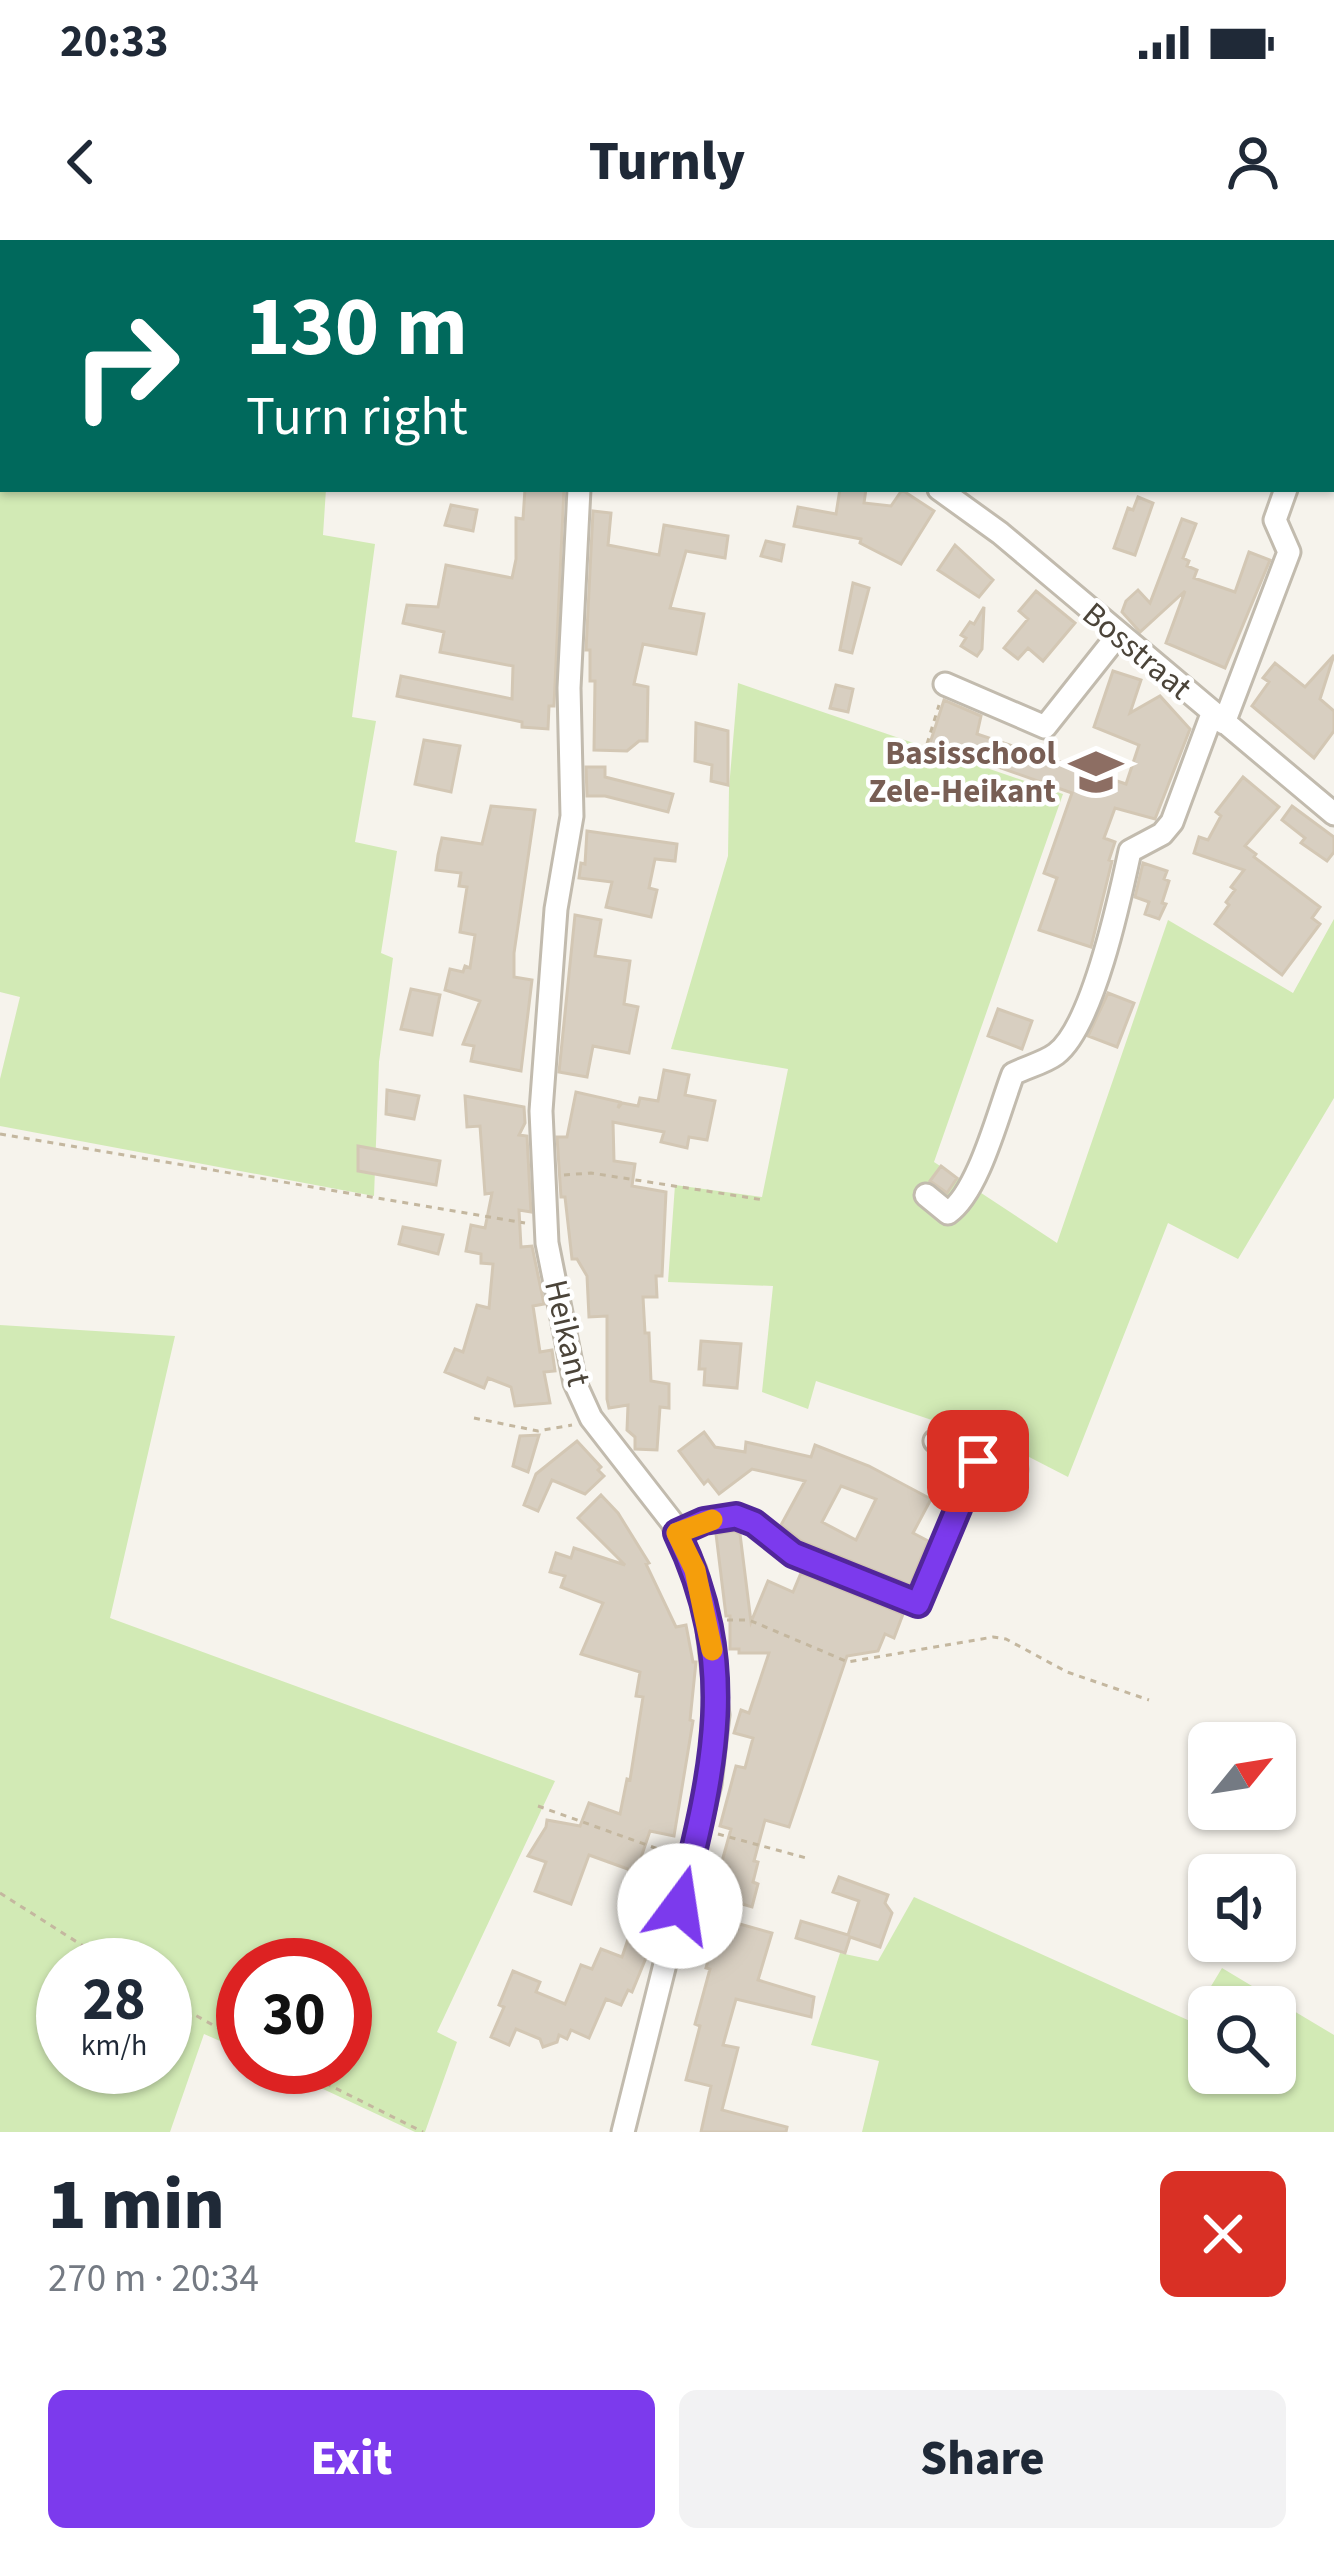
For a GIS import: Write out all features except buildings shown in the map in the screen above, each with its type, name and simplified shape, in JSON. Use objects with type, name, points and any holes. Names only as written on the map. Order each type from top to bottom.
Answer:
[{"type":"street","name":"Heikant","points":[[579,492],[568,688],[572,816],[556,909],[542,1111],[546,1227],[575,1382],[591,1418],[677,1533],[695,1570],[707,1621],[718,1715],[710,1784],[622,2132]]},
{"type":"street","name":"Bosstraat","points":[[943,492],[1000,533],[1334,814]]},
{"type":"street","points":[[926,1195],[948,1213],[953,1211],[971,1185],[1013,1074],[1055,1055],[1077,1031],[1118,908],[1130,851],[1162,834],[1172,822],[1289,552],[1275,520],[1285,492]]},
{"type":"street","points":[[945,684],[1045,727],[1118,634]]},
{"type":"street","points":[[677,1533],[704,1521],[736,1516],[754,1523],[793,1554],[918,1604],[978,1461],[935,1441]]},
{"type":"path","points":[[927,743],[945,684]]},
{"type":"path","points":[[0,1135],[546,1227]]},
{"type":"path","points":[[544,1177],[591,1173],[764,1200]]},
{"type":"path","points":[[474,1418],[538,1431],[568,1427]]},
{"type":"path","points":[[707,1621],[748,1620],[848,1662],[993,1636],[1066,1672],[1149,1700]]},
{"type":"path","points":[[538,1806],[691,1861]]},
{"type":"path","points":[[699,1830],[810,1859]]},
{"type":"path","points":[[0,1893],[71,1938]]},
{"type":"path","points":[[347,2094],[423,2132]]},
{"type":"green space","points":[[0,492],[326,492],[323,535],[375,544],[352,717],[376,721],[355,842],[397,851],[381,953],[393,958],[379,1062],[374,1196],[0,1126],[0,1079],[20,997],[0,992]]},
{"type":"green space","points":[[738,683],[1063,794],[934,1162],[1057,1243],[1168,920],[1293,993],[1334,919],[1334,1098],[1238,1259],[1168,1223],[1068,1477],[1006,1445],[816,1381],[808,1409],[762,1392],[773,1286],[668,1282],[675,1185],[762,1197],[788,1069],[671,1049],[728,856]]},
{"type":"green space","points":[[0,1325],[175,1336],[110,1618],[555,1781],[437,2032],[457,2042],[425,2132],[415,2132],[334,2094],[372,2094],[372,1938],[216,1938],[216,2039],[204,2034],[192,2069],[192,1938],[36,1938],[36,2094],[183,2094],[170,2132],[0,2132]]},
{"type":"green space","points":[[914,1897],[1188,2020],[1188,2094],[1296,2094],[1296,2012],[1334,2035],[1334,2132],[862,2132],[879,2061],[811,2045],[840,1953],[878,1961]]},
{"type":"green space","points":[[1222,1968],[1252,1986],[1211,1986]]},
{"type":"slow traffic","points":[[712,1520],[677,1533],[695,1570],[712,1650]]},
{"type":"place","name":"Basisschool Zele-Heikant","points":[[1096,772]]},
{"type":"route","points":[[680,1906],[710,1784],[718,1715],[707,1621],[695,1570],[677,1533],[704,1521],[736,1516],[754,1523],[793,1554],[918,1604],[978,1461]]}]
